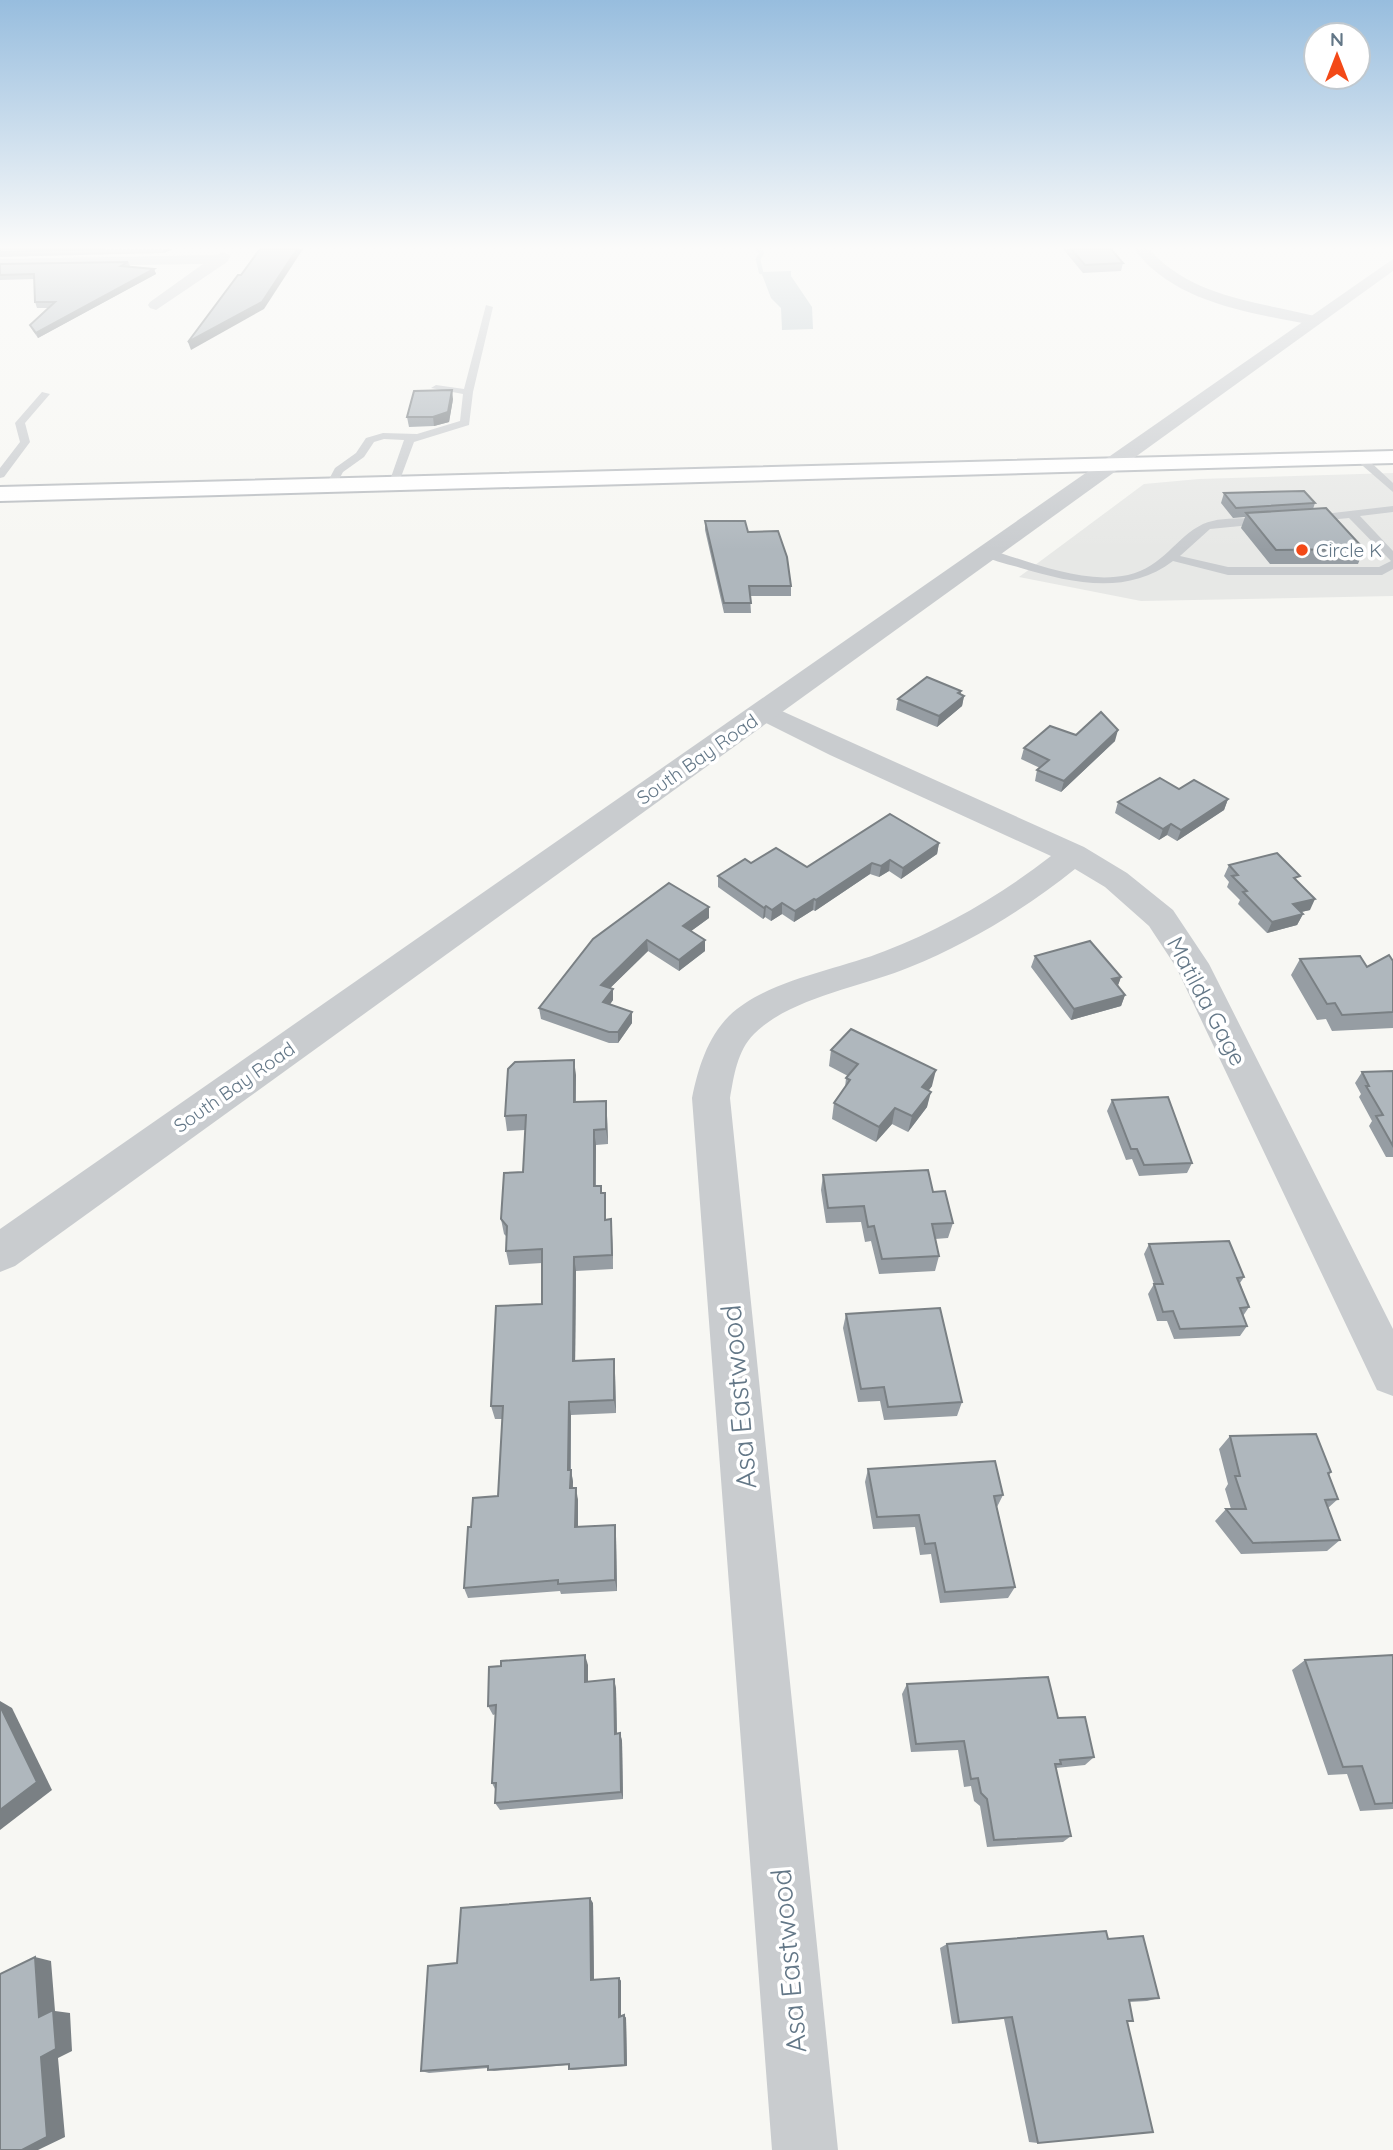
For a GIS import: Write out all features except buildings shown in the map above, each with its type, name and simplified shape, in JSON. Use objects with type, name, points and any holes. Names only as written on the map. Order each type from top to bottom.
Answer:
[{"type":"main road","points":[[0,494],[1393,457]]},
{"type":"street","name":"South Bay Road","points":[[0,1254],[1272,349]]},
{"type":"street","name":"Matilda Gage","points":[[764,711],[841,749],[1073,854],[1116,880],[1161,918],[1192,964],[1393,1375]]},
{"type":"street","name":"Asa Eastwood","points":[[805,2150],[711,1098],[718,1062],[730,1038],[749,1018],[772,1005],[900,959],[990,913],[1038,883],[1073,854]]},
{"type":"lane","points":[[394,483],[409,440],[465,423],[468,392],[479,349]]},
{"type":"lane","points":[[436,388],[468,392]]},
{"type":"lane","points":[[0,475],[25,442],[20,423],[44,394]]},
{"type":"lane","points":[[331,485],[339,470],[360,455],[370,440],[383,436],[415,438]]},
{"type":"lane","points":[[1360,458],[1393,489]]},
{"type":"lane","points":[[986,553],[1055,575],[1084,580],[1119,579],[1148,573],[1206,527],[1217,524],[1289,520],[1393,509]]},
{"type":"lane","points":[[1352,514],[1393,558]]},
{"type":"lane","points":[[1170,557],[1228,571],[1263,573],[1382,571],[1393,564]]},
{"type":"shaded area","points":[[1393,473],[1393,596],[1141,601],[1019,577],[1144,484],[1199,479]]},
{"type":"place","name":"Circle K","points":[[1302,550]]}]
